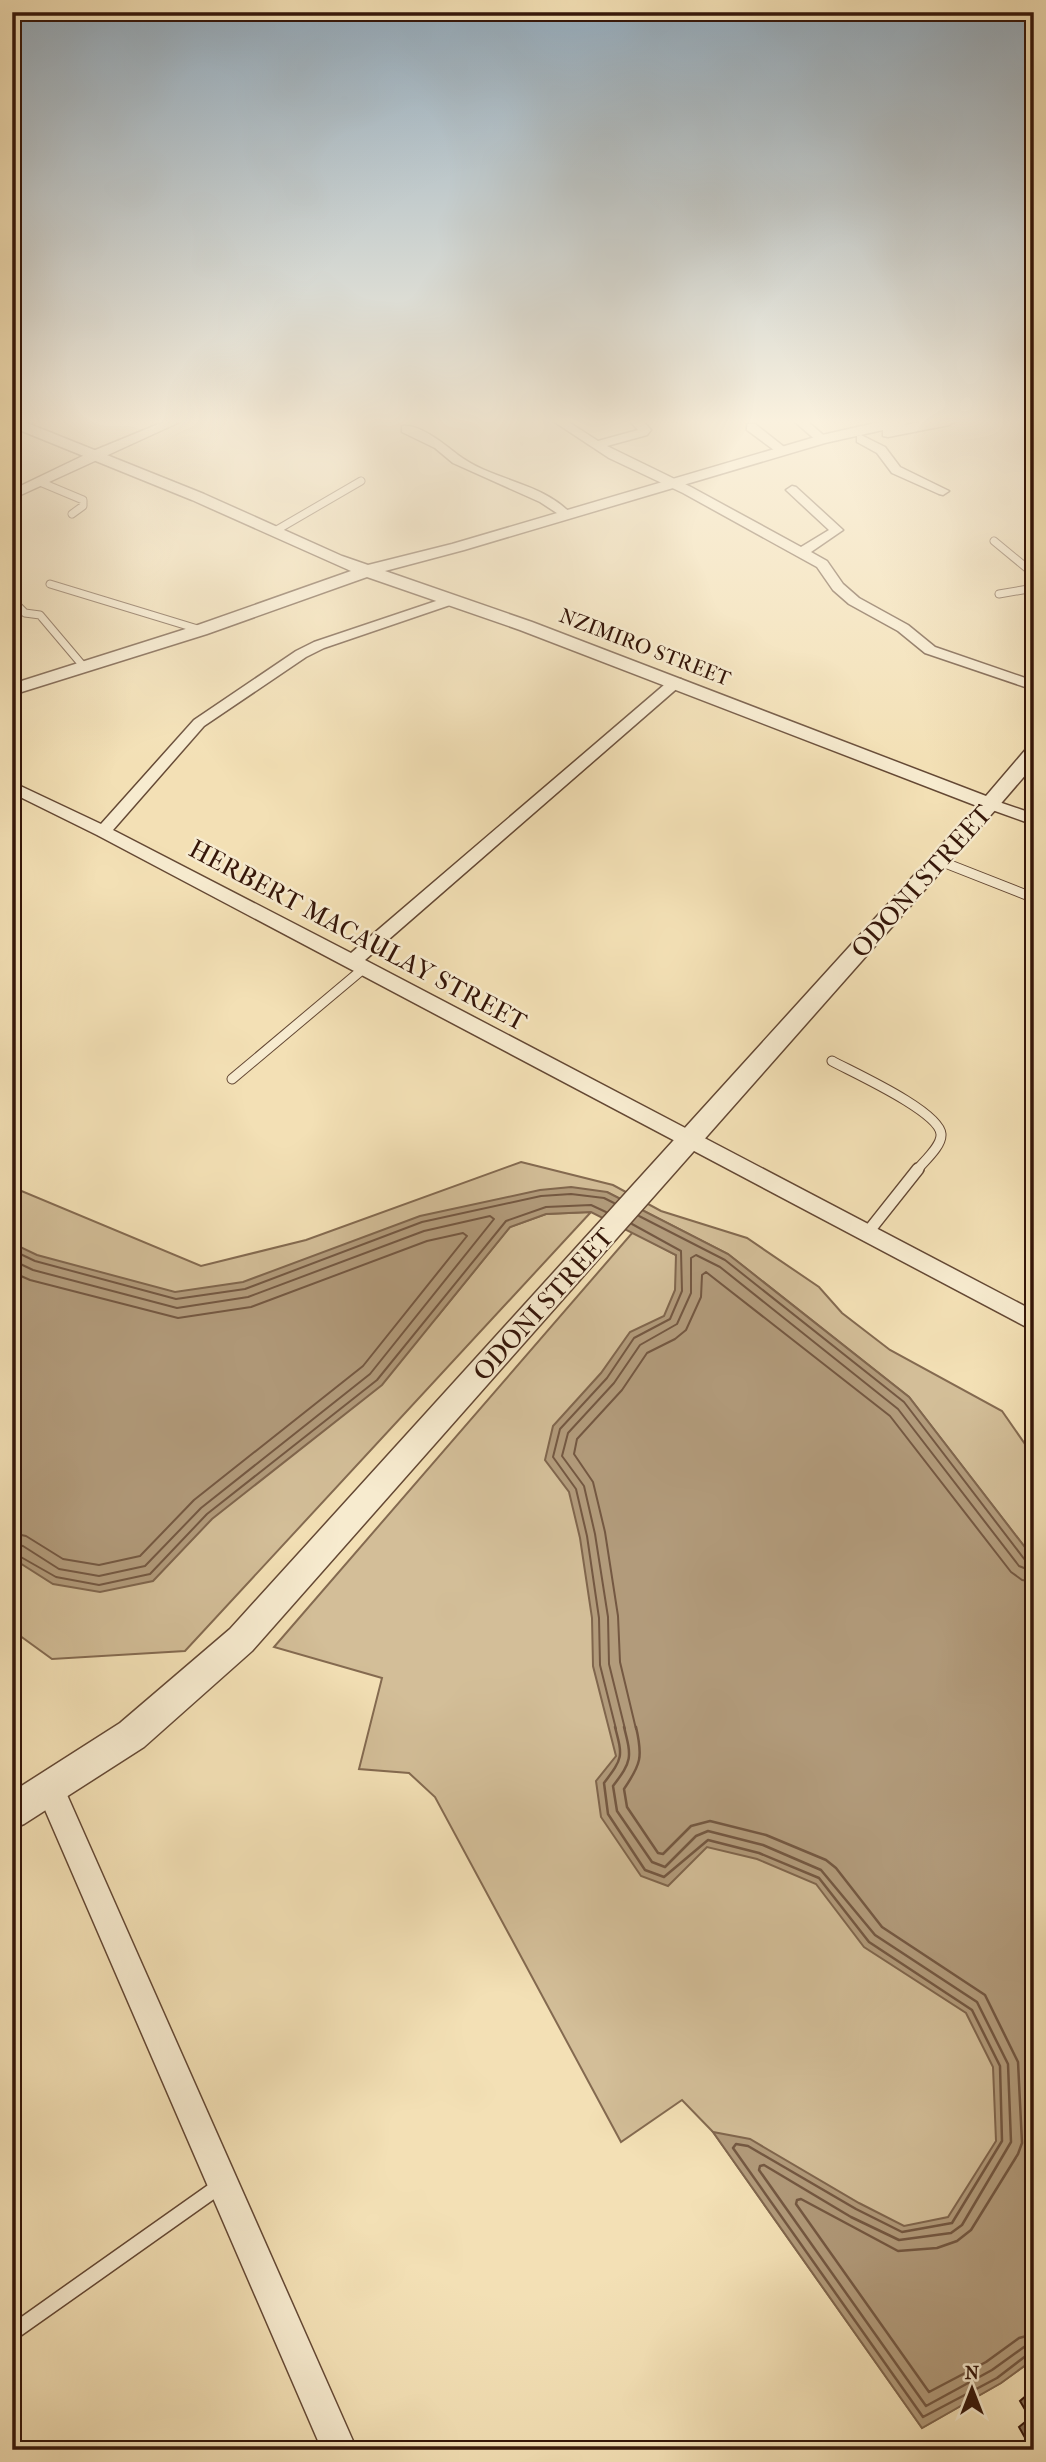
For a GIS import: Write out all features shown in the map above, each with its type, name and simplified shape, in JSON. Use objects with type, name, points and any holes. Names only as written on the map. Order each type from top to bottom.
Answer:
[{"type":"street","name":"NZIMIRO STREET","points":[[286,536],[336,559],[676,682],[990,804]]},
{"type":"street","points":[[12,690],[201,630],[370,570],[496,536]]},
{"type":"street","points":[[393,579],[526,536]]},
{"type":"street","points":[[772,536],[822,564],[838,587],[854,601],[903,628],[930,650],[1034,686]]},
{"type":"street","points":[[802,552],[828,536]]},
{"type":"street","points":[[425,590],[427,577],[441,563]]},
{"type":"street","points":[[103,831],[199,723],[225,704],[319,645],[451,600]]},
{"type":"street","points":[[357,965],[676,682]]},
{"type":"street","name":"ODONI STREET","points":[[12,1812],[132,1735],[241,1640],[642,1194],[685,1135],[940,861],[1034,752]]},
{"type":"street","name":"HERBERT MACAULAY STREET","points":[[12,787],[103,831],[685,1135],[1034,1322]]},
{"type":"street","points":[[990,804],[1034,820]]},
{"type":"street","points":[[50,1789],[340,2450]]},
{"type":"lane","points":[[994,541],[1034,574]]},
{"type":"lane","points":[[50,584],[201,630]]},
{"type":"lane","points":[[999,594],[1034,588]]},
{"type":"lane","points":[[12,600],[25,613],[40,615],[84,667]]},
{"type":"lane","points":[[940,861],[1034,898]]},
{"type":"lane","points":[[232,1079],[357,965]]},
{"type":"lane","points":[[832,1061],[925,1115],[940,1130],[942,1138],[868,1232]]},
{"type":"lane","points":[[16,2330],[223,2183]]},
{"type":"shaded area","points":[[521,1162],[613,1185],[661,1211],[747,1238],[819,1287],[842,1313],[890,1350],[1002,1411],[1034,1457],[1034,1559],[909,1397],[728,1254],[607,1192],[12,1369],[12,1187],[201,1266],[306,1240]]},
{"type":"shaded area","points":[[591,1212],[185,1651],[52,1659],[12,1630],[12,1423],[436,1318],[510,1227],[546,1214]]},
{"type":"shaded area","points":[[633,1232],[676,1255],[965,1572],[1034,2359],[1001,2383],[922,2428],[713,2132],[682,2100],[621,2142],[435,1797],[409,1773],[359,1769],[382,1678],[274,1647]]},
{"type":"water","points":[[571,1187],[607,1192],[728,1254],[909,1397],[1034,1559],[1034,2359],[1001,2383],[922,2428],[713,2132],[750,2139],[859,2203],[904,2226],[948,2217],[996,2141],[993,2067],[966,2013],[864,1947],[816,1884],[757,1859],[707,1847],[668,1886],[641,1876],[601,1817],[596,1781],[616,1756],[593,1666],[592,1618],[580,1538],[569,1492],[545,1460],[553,1426],[601,1373],[630,1332],[664,1316],[675,1290],[676,1255],[591,1212],[546,1214],[510,1227],[382,1385],[212,1519],[153,1581],[100,1592],[53,1584],[12,1558],[12,1243],[37,1255],[175,1292],[243,1282],[420,1216],[540,1190]]}]
